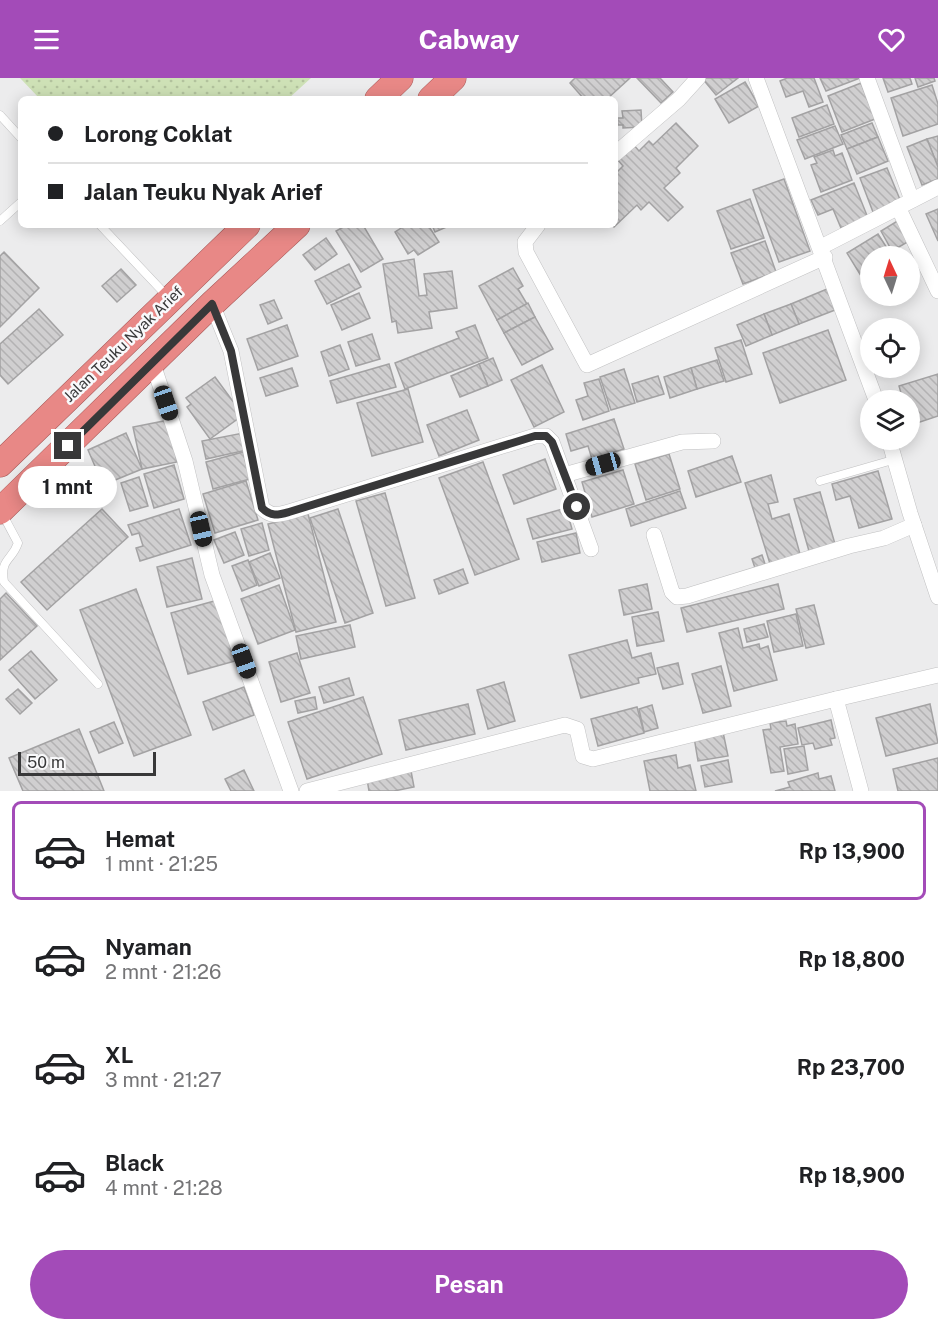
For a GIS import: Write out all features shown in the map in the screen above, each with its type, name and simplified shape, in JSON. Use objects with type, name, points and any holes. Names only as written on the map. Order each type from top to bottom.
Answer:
[{"type":"highway","points":[[381,96],[400,78]]},
{"type":"highway","points":[[434,96],[453,78]]},
{"type":"highway","name":"Jalan Teuku Nyak Arief","points":[[0,464],[244,228]]},
{"type":"highway","points":[[0,511],[212,304],[294,228]]},
{"type":"street","points":[[618,151],[679,99],[698,78]]},
{"type":"street","points":[[756,78],[823,252],[872,390]]},
{"type":"street","points":[[867,78],[912,200]]},
{"type":"street","points":[[536,228],[525,242],[526,252],[587,365],[823,252],[898,207],[938,187]]},
{"type":"street","points":[[898,207],[938,291]]},
{"type":"street","points":[[212,304],[231,351],[262,508],[267,513],[275,515],[289,512],[535,436],[546,436],[552,442],[591,549]]},
{"type":"street","points":[[153,364],[185,461],[212,574],[291,791]]},
{"type":"street","points":[[564,475],[682,442],[713,441]]},
{"type":"street","points":[[893,450],[938,597]]},
{"type":"street","points":[[654,535],[672,592],[677,597],[687,596],[849,546],[884,538],[914,525]]},
{"type":"street","points":[[307,791],[565,725],[576,729],[583,756],[593,759],[938,675]]},
{"type":"street","points":[[836,699],[861,791]]},
{"type":"lane","points":[[0,115],[18,135]]},
{"type":"lane","points":[[0,221],[18,205]]},
{"type":"lane","points":[[103,228],[170,299]]},
{"type":"lane","points":[[820,481],[896,459]]},
{"type":"lane","points":[[0,511],[18,543],[16,550],[3,562],[1,572],[4,582],[98,684]]},
{"type":"green space","points":[[20,78],[311,78],[291,96],[37,96]]},
{"type":"building","points":[[575,78],[630,78],[610,96],[581,96],[570,83]]},
{"type":"building","points":[[637,78],[660,78],[673,92],[661,103]]},
{"type":"building","points":[[702,78],[738,78],[716,95]]},
{"type":"building","points":[[787,78],[814,78],[823,102],[809,107],[803,91],[786,97],[780,81]]},
{"type":"building","points":[[820,78],[860,78],[826,91]]},
{"type":"building","points":[[883,78],[910,78],[912,84],[888,92]]},
{"type":"building","points":[[915,78],[934,78],[935,81],[918,87]]},
{"type":"building","points":[[745,82],[759,106],[729,123],[715,99]]},
{"type":"building","points":[[861,83],[875,119],[842,132],[828,96]]},
{"type":"building","points":[[932,85],[938,104],[938,124],[903,136],[891,98]]},
{"type":"building","points":[[827,105],[834,124],[799,137],[792,118]]},
{"type":"building","points":[[641,110],[642,127],[623,128],[623,125],[618,125],[618,118],[623,118],[622,111]]},
{"type":"building","points":[[676,123],[698,146],[676,168],[680,173],[664,188],[683,207],[668,221],[649,202],[641,210],[637,205],[618,223],[618,171],[623,166],[618,158],[633,144],[639,151],[649,141],[653,145]]},
{"type":"building","points":[[872,123],[878,137],[847,149],[841,135]]},
{"type":"building","points":[[835,126],[843,144],[805,159],[797,140]]},
{"type":"building","points":[[938,136],[938,167],[927,139]]},
{"type":"building","points":[[878,137],[888,161],[857,174],[847,149]]},
{"type":"building","points":[[927,139],[938,167],[938,179],[922,185],[907,147]]},
{"type":"building","points":[[833,150],[835,156],[842,153],[852,180],[821,192],[811,165],[817,163],[814,157]]},
{"type":"building","points":[[887,168],[901,202],[873,212],[860,178]]},
{"type":"building","points":[[784,179],[810,251],[779,262],[753,190]]},
{"type":"building","points":[[854,183],[868,218],[841,228],[833,209],[818,215],[811,200]]},
{"type":"building","points":[[750,199],[764,238],[731,249],[717,211]]},
{"type":"building","points":[[938,209],[938,241],[926,214]]},
{"type":"building","points":[[899,220],[911,240],[901,246],[889,246],[881,231]]},
{"type":"building","points":[[342,228],[365,228],[383,259],[361,272],[336,231]]},
{"type":"building","points":[[401,228],[430,228],[439,242],[418,255],[414,250],[408,254],[395,232]]},
{"type":"building","points":[[878,234],[886,246],[860,246],[860,274],[847,253]]},
{"type":"building","points":[[326,238],[337,254],[315,270],[303,255]]},
{"type":"building","points":[[765,241],[776,272],[743,284],[731,253]]},
{"type":"building","points":[[4,252],[39,288],[0,327],[0,256]]},
{"type":"building","points":[[414,259],[419,296],[427,295],[424,274],[452,271],[457,308],[429,312],[432,328],[398,333],[396,321],[392,322],[383,264]]},
{"type":"building","points":[[349,264],[361,287],[327,304],[315,281]]},
{"type":"building","points":[[513,268],[523,286],[518,289],[527,304],[497,320],[479,286]]},
{"type":"building","points":[[121,269],[136,285],[117,302],[102,286]]},
{"type":"building","points":[[827,289],[835,310],[799,324],[791,304]]},
{"type":"building","points":[[359,293],[370,318],[342,330],[331,305]]},
{"type":"building","points":[[274,300],[282,318],[268,324],[260,305]]},
{"type":"building","points":[[528,303],[535,317],[504,333],[497,320]]},
{"type":"building","points":[[791,304],[799,324],[772,335],[764,314]]},
{"type":"building","points":[[39,309],[63,335],[8,384],[0,375],[0,344]]},
{"type":"building","points":[[764,314],[772,335],[746,346],[737,325]]},
{"type":"building","points":[[535,317],[553,349],[522,365],[504,333]]},
{"type":"building","points":[[287,325],[298,356],[258,370],[247,339]]},
{"type":"building","points":[[475,325],[488,358],[405,389],[395,363],[459,338],[456,332]]},
{"type":"building","points":[[828,330],[846,380],[780,403],[763,353]]},
{"type":"building","points":[[372,334],[380,359],[356,366],[348,342]]},
{"type":"building","points":[[741,340],[752,374],[726,382],[715,348]]},
{"type":"building","points":[[340,345],[349,369],[329,376],[321,352]]},
{"type":"building","points":[[493,358],[502,380],[488,386],[479,364]]},
{"type":"building","points":[[717,360],[724,381],[697,389],[691,368]]},
{"type":"building","points":[[389,364],[396,387],[337,403],[330,381]]},
{"type":"building","points":[[479,364],[488,386],[460,397],[451,376]]},
{"type":"building","points":[[542,365],[564,412],[534,427],[511,380]]},
{"type":"building","points":[[292,368],[298,386],[266,396],[260,378]]},
{"type":"building","points":[[691,368],[697,389],[670,398],[664,377]]},
{"type":"building","points":[[624,369],[635,403],[611,410],[600,377]]},
{"type":"building","points":[[938,374],[938,416],[920,422],[920,390],[900,390],[899,386]]},
{"type":"building","points":[[658,376],[664,394],[637,402],[632,384]]},
{"type":"building","points":[[215,377],[243,415],[210,439],[187,407],[191,404],[186,398]]},
{"type":"building","points":[[599,379],[609,411],[583,420],[576,400],[588,396],[584,383]]},
{"type":"building","points":[[408,389],[423,442],[372,456],[357,403]]},
{"type":"building","points":[[467,410],[479,440],[439,456],[427,425]]},
{"type":"building","points":[[614,419],[624,449],[592,459],[588,446],[571,451],[566,434]]},
{"type":"building","points":[[169,420],[177,462],[142,469],[133,427]]},
{"type":"building","points":[[126,433],[142,469],[103,485],[88,450]]},
{"type":"building","points":[[243,433],[247,450],[206,459],[202,441]]},
{"type":"building","points":[[243,452],[250,479],[213,489],[206,462]]},
{"type":"building","points":[[669,454],[680,489],[646,500],[635,464]]},
{"type":"building","points":[[732,456],[741,482],[696,497],[688,471]]},
{"type":"building","points":[[545,459],[556,489],[514,504],[503,475]]},
{"type":"building","points":[[483,462],[519,559],[475,575],[439,478]]},
{"type":"building","points":[[174,465],[184,499],[154,508],[144,474]]},
{"type":"building","points":[[623,470],[634,504],[592,517],[582,482]]},
{"type":"building","points":[[878,471],[892,519],[859,528],[850,496],[836,500],[832,484]]},
{"type":"building","points":[[771,475],[778,502],[768,504],[772,519],[789,514],[800,554],[771,567],[745,483]]},
{"type":"building","points":[[139,477],[148,506],[130,511],[121,483]]},
{"type":"building","points":[[246,481],[258,520],[215,533],[203,494]]},
{"type":"building","points":[[680,491],[686,508],[631,526],[626,509]]},
{"type":"building","points":[[820,492],[835,544],[809,551],[794,499]]},
{"type":"building","points":[[385,493],[415,598],[386,606],[356,501]]},
{"type":"building","points":[[566,508],[572,529],[533,539],[527,519]]},
{"type":"building","points":[[102,509],[128,537],[47,610],[21,582]]},
{"type":"building","points":[[179,509],[191,545],[140,561],[136,548],[143,546],[139,533],[132,535],[128,525]]},
{"type":"building","points":[[338,509],[373,613],[345,623],[310,518]]},
{"type":"building","points":[[308,514],[336,622],[296,632],[268,524]]},
{"type":"building","points":[[262,523],[269,550],[249,556],[241,529]]},
{"type":"building","points":[[235,532],[244,555],[224,563],[214,540]]},
{"type":"building","points":[[576,533],[580,553],[542,562],[537,542]]},
{"type":"building","points":[[270,553],[280,578],[259,586],[249,562]]},
{"type":"building","points":[[762,555],[766,567],[756,571],[752,559]]},
{"type":"building","points":[[192,558],[202,599],[167,607],[157,567]]},
{"type":"building","points":[[248,560],[257,585],[242,591],[232,566]]},
{"type":"building","points":[[463,569],[468,583],[439,594],[434,580]]},
{"type":"building","points":[[647,584],[652,609],[624,615],[619,590]]},
{"type":"building","points":[[778,584],[784,609],[687,632],[681,608]]},
{"type":"building","points":[[279,585],[295,630],[258,644],[241,599]]},
{"type":"building","points":[[136,589],[191,735],[134,756],[80,610]]},
{"type":"building","points":[[6,593],[37,626],[0,660],[0,599]]},
{"type":"building","points":[[218,600],[235,661],[188,674],[171,613]]},
{"type":"building","points":[[814,605],[824,644],[806,648],[796,609]]},
{"type":"building","points":[[658,612],[664,641],[637,646],[632,617]]},
{"type":"building","points":[[796,614],[803,646],[774,652],[767,621]]},
{"type":"building","points":[[764,624],[768,637],[747,642],[744,629]]},
{"type":"building","points":[[350,625],[355,647],[301,659],[296,636]]},
{"type":"building","points":[[738,628],[743,648],[759,644],[760,649],[768,646],[777,680],[734,691],[719,633]]},
{"type":"building","points":[[627,640],[632,658],[651,653],[656,674],[638,678],[639,683],[581,698],[569,655]]},
{"type":"building","points":[[31,651],[57,680],[35,699],[9,670]]},
{"type":"building","points":[[297,653],[310,693],[281,702],[269,662]]},
{"type":"building","points":[[678,663],[683,684],[663,689],[657,668]]},
{"type":"building","points":[[721,666],[731,706],[703,713],[692,674]]},
{"type":"building","points":[[349,678],[354,695],[324,703],[319,687]]},
{"type":"building","points":[[504,682],[515,721],[488,729],[477,690]]},
{"type":"building","points":[[244,687],[254,715],[213,730],[203,702]]},
{"type":"building","points":[[18,689],[32,703],[20,714],[6,699]]},
{"type":"building","points":[[315,697],[317,709],[298,713],[295,701]]},
{"type":"building","points":[[363,697],[382,754],[307,779],[288,722]]},
{"type":"building","points":[[468,704],[475,734],[406,750],[399,720]]},
{"type":"building","points":[[930,704],[938,743],[886,756],[876,718]]},
{"type":"building","points":[[652,705],[658,728],[644,732],[639,709]]},
{"type":"building","points":[[637,707],[644,733],[598,746],[591,719]]},
{"type":"building","points":[[831,720],[835,738],[830,739],[832,745],[815,749],[813,743],[802,745],[798,728]]},
{"type":"building","points":[[786,721],[787,726],[795,724],[798,744],[780,747],[784,771],[771,773],[763,730],[771,729],[770,723]]},
{"type":"building","points":[[114,722],[123,743],[99,753],[90,732]]},
{"type":"building","points":[[79,729],[104,791],[23,791],[9,758]]},
{"type":"building","points":[[723,732],[728,756],[698,761],[694,737]]},
{"type":"building","points":[[804,746],[808,770],[788,774],[784,749]]},
{"type":"building","points":[[676,755],[678,768],[690,765],[696,791],[650,791],[644,761]]},
{"type":"building","points":[[938,758],[938,791],[898,791],[893,769]]},
{"type":"building","points":[[728,760],[732,782],[705,787],[701,766]]},
{"type":"building","points":[[244,770],[254,791],[231,791],[225,779]]},
{"type":"building","points":[[411,771],[414,787],[394,791],[369,791],[367,779]]},
{"type":"building","points":[[818,773],[819,779],[831,776],[835,791],[775,791],[790,787],[788,782]]},
{"type":"route","points":[[68,446],[212,304],[231,351],[262,508],[267,513],[275,515],[289,512],[535,436],[546,436],[552,442],[577,507]]}]
